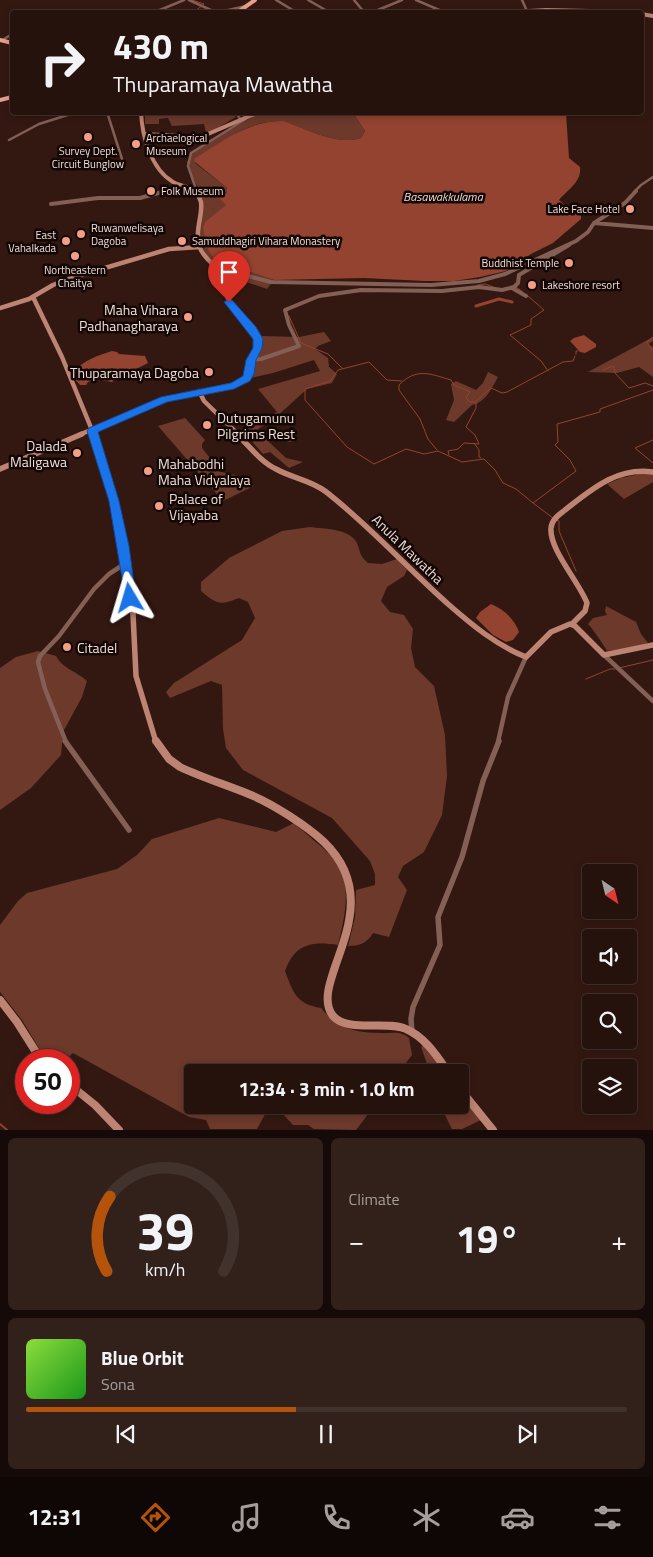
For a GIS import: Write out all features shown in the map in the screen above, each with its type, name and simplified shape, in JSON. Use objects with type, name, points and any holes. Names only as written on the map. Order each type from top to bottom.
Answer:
[{"type":"main road","points":[[241,10],[255,0]]},
{"type":"main road","points":[[0,469],[158,401],[239,383],[249,374],[251,360],[257,348],[257,335],[229,302],[228,283],[224,275],[210,263],[200,247],[197,226],[201,203],[196,189],[172,182],[159,168],[144,134],[141,115]]},
{"type":"main road","points":[[144,134],[201,137],[250,116]]},
{"type":"main road","points":[[0,308],[33,297],[57,283],[87,273],[169,249],[200,247]]},
{"type":"main road","points":[[33,297],[49,326],[92,431],[112,494],[126,563],[135,638],[135,676],[154,737],[160,750],[173,763],[192,773],[253,796],[293,819],[317,836],[335,854],[348,878],[351,895],[351,913],[347,934],[328,990],[327,1000],[330,1009],[337,1018],[347,1024],[398,1026],[412,1032],[425,1043],[442,1064]]},
{"type":"main road","name":"Anula Mawatha","points":[[198,391],[204,401],[272,467],[310,481],[320,488],[361,522],[436,594],[481,631],[506,650],[526,657]]},
{"type":"main road","points":[[526,657],[547,635],[564,625],[572,624],[585,611],[587,603],[556,543],[552,530],[555,519],[584,494],[606,481],[636,471],[653,472]]},
{"type":"main road","points":[[572,624],[604,655],[653,645]]},
{"type":"main road","points":[[0,1000],[34,1049]]},
{"type":"main road","points":[[80,1094],[119,1130]]},
{"type":"main road","points":[[469,1100],[493,1130]]},
{"type":"street","points":[[160,10],[184,0]]},
{"type":"street","points":[[189,0],[210,10]]},
{"type":"street","points":[[276,0],[293,10]]},
{"type":"street","points":[[308,0],[326,10]]},
{"type":"street","points":[[354,0],[362,10]]},
{"type":"street","points":[[378,10],[402,0]]},
{"type":"street","points":[[416,0],[439,10]]},
{"type":"street","points":[[228,10],[247,6]]},
{"type":"street","points":[[9,140],[40,124],[68,115]]},
{"type":"street","points":[[108,115],[122,159]]},
{"type":"street","points":[[237,115],[241,120]]},
{"type":"street","points":[[196,189],[187,167],[190,153],[250,116]]},
{"type":"street","points":[[210,263],[271,282],[449,284],[479,281],[505,274],[572,242],[588,232],[594,223],[622,206],[641,185],[653,177]]},
{"type":"street","points":[[64,202],[89,198],[133,200],[150,198],[167,192],[180,184]]},
{"type":"street","points":[[594,223],[653,228]]},
{"type":"street","points":[[251,360],[261,359],[299,346],[289,325],[285,310],[319,296],[367,290],[442,291],[479,287],[502,290],[512,288],[518,283],[519,276],[555,256],[572,242]]},
{"type":"street","points":[[512,288],[526,296]]},
{"type":"street","points":[[126,563],[109,574],[94,589],[59,636],[40,656],[38,662],[45,689],[66,742],[129,830]]},
{"type":"street","points":[[604,655],[653,701]]},
{"type":"street","points":[[412,1032],[411,1014],[418,992],[438,953],[440,944],[438,917],[462,857],[483,781],[497,750],[508,697],[526,657]]},
{"type":"shaded area","points":[[145,115],[234,115],[236,117],[209,133],[206,133],[204,124],[172,126],[168,118],[159,119],[159,124],[145,124]]},
{"type":"shaded area","points":[[256,115],[354,115],[365,131],[361,138],[342,140],[322,136],[284,121],[258,124],[226,140],[195,163],[227,188],[227,192],[221,196],[226,205],[223,208],[219,262],[274,280],[267,289],[243,281],[221,270],[206,253],[201,241],[199,227],[203,207],[202,196],[187,162],[192,153]]},
{"type":"shaded area","points":[[324,332],[331,341],[315,349],[328,358],[329,367],[337,374],[332,383],[307,389],[274,419],[253,432],[263,441],[282,431],[296,433],[295,441],[288,442],[279,436],[269,442],[286,458],[303,462],[289,468],[270,452],[263,454],[241,429],[277,412],[258,389],[320,371],[314,360],[250,378],[261,343],[261,336],[299,337]]},
{"type":"shaded area","points":[[653,337],[653,341],[648,344],[653,347],[653,377],[639,367],[617,373],[588,372]]},
{"type":"shaded area","points":[[488,372],[498,377],[484,398],[477,404],[472,405],[454,422],[446,420],[454,400],[451,384],[456,381],[476,390],[483,383]]},
{"type":"shaded area","points":[[185,418],[205,440],[202,448],[221,472],[239,476],[254,486],[223,501],[158,426]]},
{"type":"shaded area","points":[[644,473],[653,474],[653,482],[624,499],[607,484],[621,478]]},
{"type":"shaded area","points":[[310,527],[336,530],[348,534],[357,543],[362,556],[368,563],[382,564],[397,559],[407,570],[404,576],[387,587],[381,601],[390,612],[404,615],[413,629],[411,648],[415,667],[434,686],[445,735],[447,776],[442,815],[424,852],[403,866],[398,877],[407,890],[389,937],[373,933],[366,942],[352,946],[348,946],[355,917],[356,890],[375,885],[375,874],[370,861],[332,818],[243,770],[226,748],[223,729],[222,685],[211,681],[170,698],[166,692],[174,683],[242,640],[255,618],[248,602],[239,598],[222,603],[215,601],[201,591],[201,582],[229,558],[282,531]]},
{"type":"shaded area","points":[[606,606],[636,622],[641,634],[648,643],[607,651],[588,624],[593,618],[607,615],[605,611]]},
{"type":"shaded area","points":[[38,651],[56,656],[62,664],[87,681],[82,697],[63,732],[61,755],[31,788],[0,810],[0,668],[16,657]]},
{"type":"shaded area","points":[[219,818],[276,832],[294,823],[319,845],[334,859],[344,878],[346,901],[338,945],[312,944],[305,946],[294,955],[285,971],[293,991],[301,1000],[321,1008],[342,1026],[357,1031],[398,1033],[409,1038],[412,1055],[405,1064],[184,1064],[184,1114],[265,1114],[257,1129],[210,1129],[206,1120],[189,1117],[80,1057],[80,1049],[39,1049],[22,1020],[0,992],[0,925],[18,901],[27,893],[117,869],[137,855],[152,839]]},
{"type":"shaded area","points":[[425,1044],[439,1064],[427,1064],[421,1047]]},
{"type":"shaded area","points":[[469,1105],[481,1120],[462,1129],[452,1129],[444,1114],[469,1114]]},
{"type":"shaded area","points":[[283,1114],[368,1114],[356,1130],[314,1129],[308,1125],[293,1125]]},
{"type":"water","name":"Basawakkulama","points":[[354,115],[566,115],[569,158],[580,167],[580,172],[573,185],[559,200],[568,208],[581,214],[581,219],[553,243],[531,254],[506,271],[454,281],[364,278],[274,280],[214,259],[206,246],[203,227],[205,222],[226,205],[220,199],[227,192],[227,188],[195,162],[194,159],[237,133],[259,124],[271,122],[284,121],[312,132],[342,140],[361,138],[365,131]]},
{"type":"water","points":[[584,335],[596,344],[596,347],[585,353],[580,352],[570,341]]},
{"type":"water","points":[[112,351],[119,354],[145,356],[148,363],[136,369],[134,373],[124,374],[112,382],[95,379],[86,385],[80,385],[75,379],[74,371],[87,361]]},
{"type":"water","points":[[491,604],[505,612],[515,623],[519,632],[513,640],[506,642],[493,635],[476,618],[480,612]]},
{"type":"waterway","points":[[192,0],[204,4],[196,10]]},
{"type":"waterway","points":[[478,285],[485,284],[496,288]]},
{"type":"waterway","points":[[516,287],[523,292]]},
{"type":"waterway","points":[[528,296],[544,310],[531,319],[531,325],[510,335],[541,361],[548,370]]},
{"type":"waterway","points":[[476,306],[499,299],[512,302]]},
{"type":"waterway","points":[[289,316],[301,343],[328,354],[342,368]]},
{"type":"waterway","points":[[653,337],[647,342],[653,351]]},
{"type":"waterway","points":[[576,354],[576,351],[578,351]]},
{"type":"waterway","points":[[548,370],[563,362],[573,361],[575,356]]},
{"type":"waterway","points":[[402,381],[387,380],[369,362],[338,370],[330,381],[305,389],[305,400],[347,447],[374,464],[406,449],[424,454],[438,451],[462,462],[484,459],[495,470],[503,483],[516,489],[533,503]]},
{"type":"waterway","points":[[603,370],[613,366],[615,373],[629,388],[645,383],[653,386]]},
{"type":"waterway","points":[[476,401],[491,388],[502,393],[507,392],[548,370]]},
{"type":"waterway","points":[[437,450],[428,439],[420,419],[399,390],[399,385],[406,379],[418,374],[430,374],[451,380],[454,385],[470,392],[466,398],[470,402],[476,402],[476,408],[466,427],[475,435],[479,444],[474,444]]},
{"type":"waterway","points":[[533,503],[576,471],[570,460],[555,445],[558,442],[557,424],[600,412],[600,409],[653,390]]},
{"type":"waterway","points":[[653,440],[635,448],[653,463]]},
{"type":"waterway","points":[[449,455],[448,451],[458,449],[464,443],[474,444]]},
{"type":"waterway","points":[[474,444],[481,458]]},
{"type":"waterway","points":[[533,503],[553,518]]},
{"type":"waterway","points":[[556,520],[559,521],[559,531],[576,571]]},
{"type":"waterway","points":[[619,668],[653,660]]},
{"type":"waterway","points":[[586,679],[610,669],[615,669]]},
{"type":"waterway","points":[[0,1124],[7,1130]]},
{"type":"place","name":"Survey Dept. Circuit Bunglow","points":[[88,137]]},
{"type":"place","name":"Archaelogical Museum","points":[[136,144]]},
{"type":"place","name":"Folk Museum","points":[[151,191]]},
{"type":"place","name":"Lake Face Hotel","points":[[630,209]]},
{"type":"place","name":"Ruwanwelisaya Dagoba","points":[[81,234]]},
{"type":"place","name":"East Vahalkada","points":[[66,241]]},
{"type":"place","name":"Samuddhagiri Vihara Monastery","points":[[182,241]]},
{"type":"place","name":"Northeastern Chaitya","points":[[75,256]]},
{"type":"place","name":"Buddhist Temple","points":[[569,263]]},
{"type":"place","name":"Lakeshore resort","points":[[532,285]]},
{"type":"place","name":"Maha Vihara Padhanagharaya","points":[[188,317]]},
{"type":"place","name":"Thuparamaya Dagoba","points":[[209,372]]},
{"type":"place","name":"Dutugamunu Pilgrims Rest","points":[[207,425]]},
{"type":"place","name":"Dalada Maligawa","points":[[77,453]]},
{"type":"place","name":"Mahabodhi Maha Vidyalaya","points":[[148,471]]},
{"type":"place","name":"Palace of Vijayaba","points":[[159,506]]},
{"type":"place","name":"Citadel","points":[[67,647]]},
{"type":"route","points":[[130,598],[123,546],[114,501],[92,431],[164,399],[180,394],[234,386],[246,378],[249,374],[251,360],[257,348],[258,339],[257,335],[229,302]]}]
